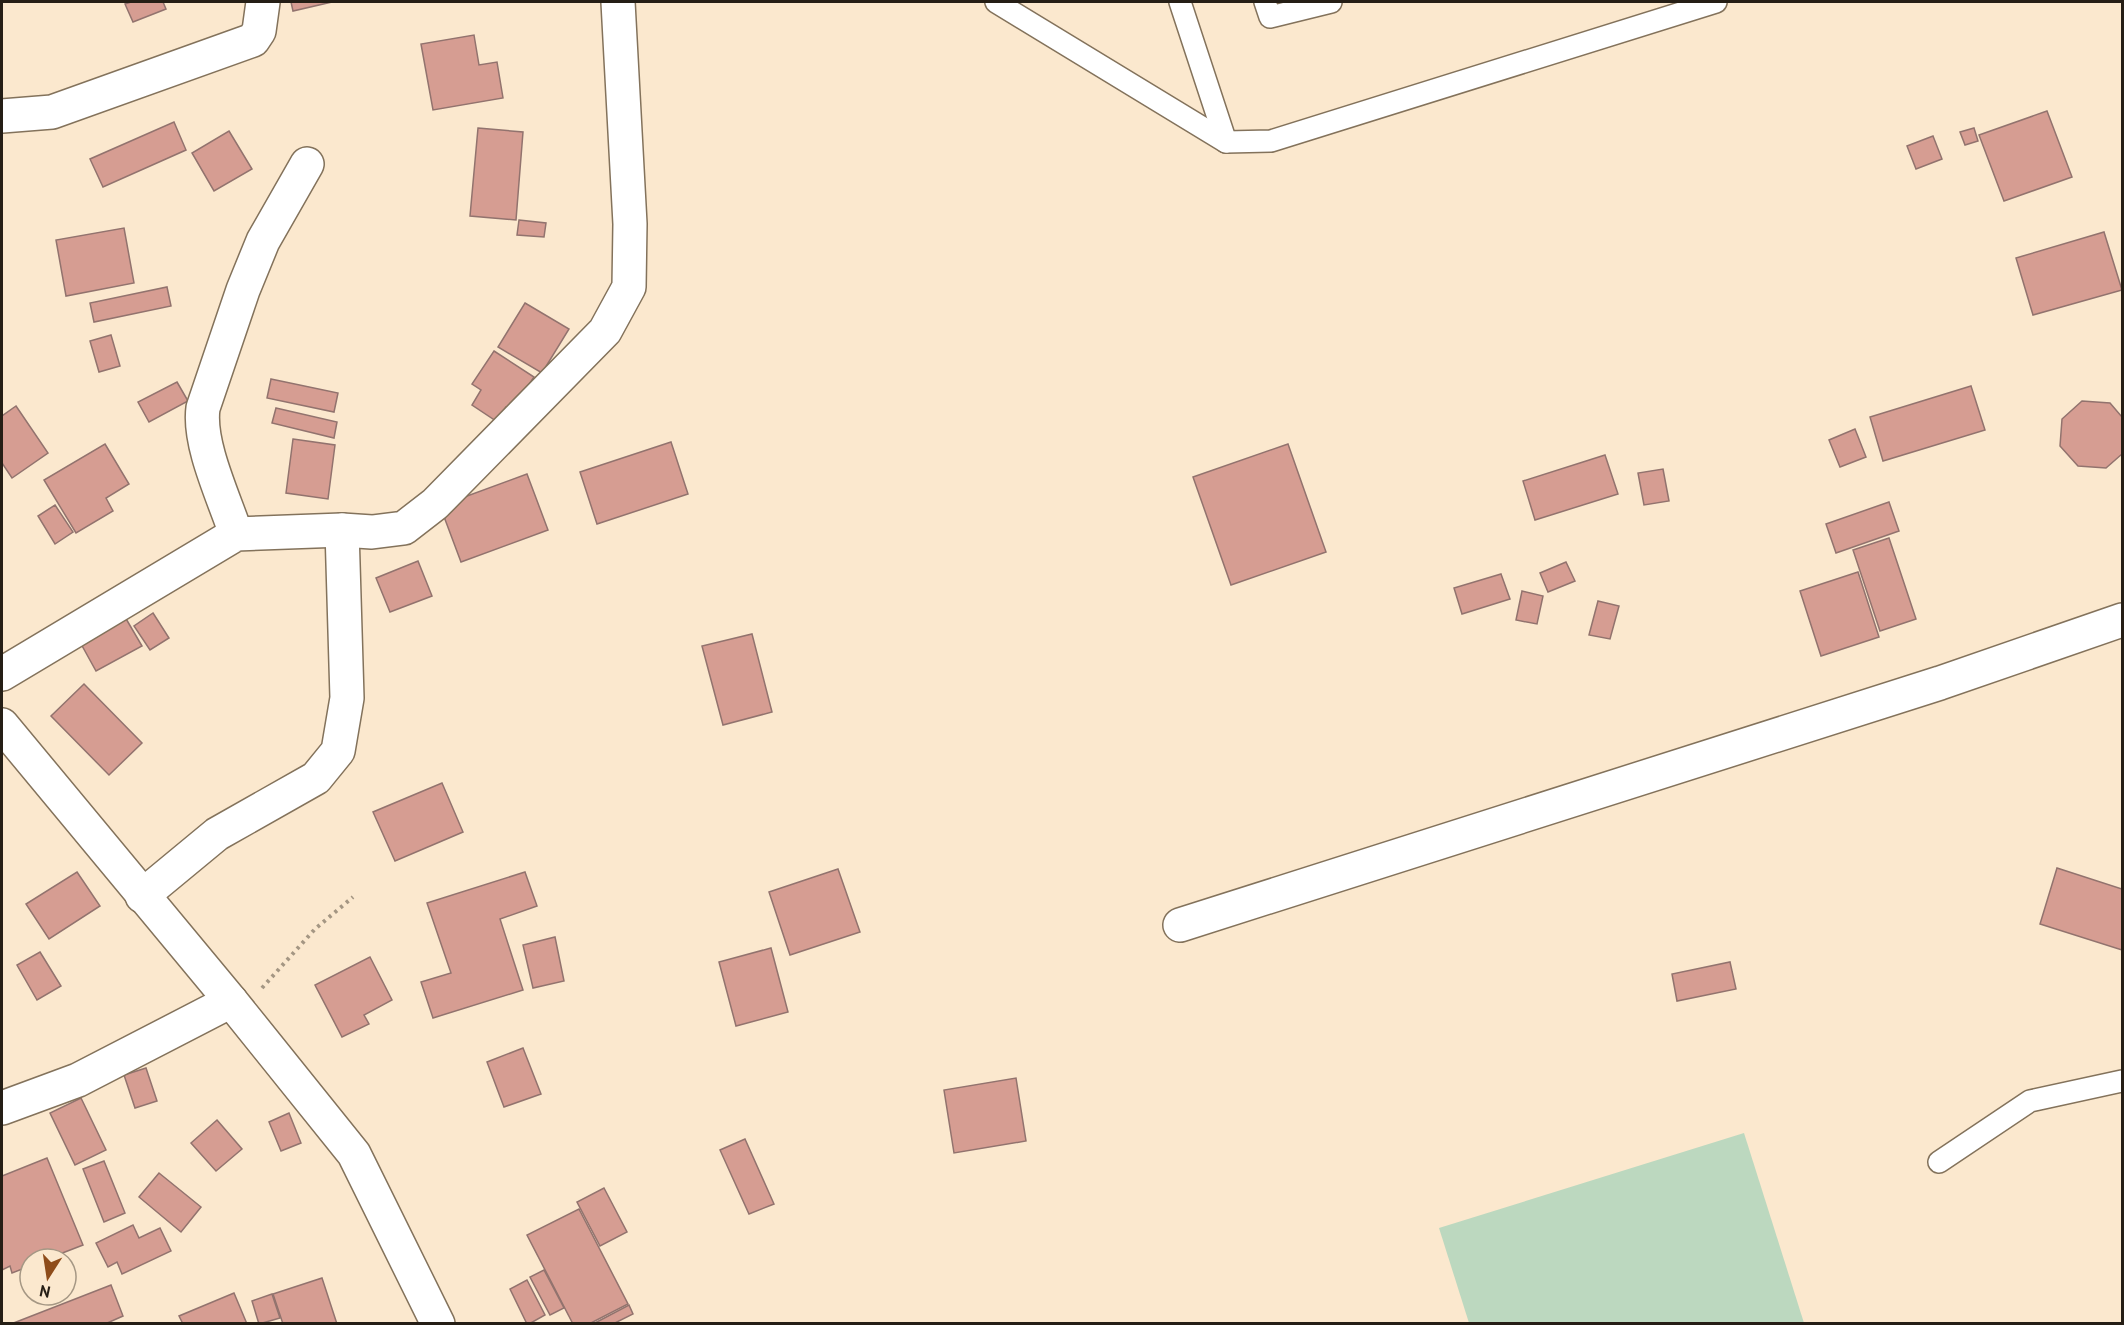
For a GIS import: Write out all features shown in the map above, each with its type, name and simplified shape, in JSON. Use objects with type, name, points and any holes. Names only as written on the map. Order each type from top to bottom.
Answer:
[{"type":"street","points":[[2,116],[52,112],[253,40],[260,31],[263,2]]},
{"type":"street","points":[[2,674],[236,534],[342,530],[372,532],[404,528],[435,504],[605,331],[629,287],[630,224],[618,2]]},
{"type":"street","points":[[236,534],[205,442],[201,423],[203,408],[243,290],[263,241],[307,164]]},
{"type":"street","points":[[142,896],[218,834],[316,778],[338,752],[347,698],[342,530]]},
{"type":"street","points":[[1180,925],[1940,683],[2122,620]]},
{"type":"street","points":[[2,725],[231,1001],[354,1154],[438,1323]]},
{"type":"street","points":[[2,1108],[78,1080],[231,1001]]},
{"type":"lane","points":[[996,2],[1226,142],[1272,141],[1716,2]]},
{"type":"lane","points":[[1180,2],[1226,142]]},
{"type":"lane","points":[[1265,2],[1270,17],[1331,2]]},
{"type":"lane","points":[[1939,1162],[2030,1101],[2122,1081]]},
{"type":"path","points":[[231,1001],[262,988],[315,929],[352,897]]},
{"type":"green space","points":[[1744,1133],[1804,1323],[1469,1323],[1439,1228]]},
{"type":"building","points":[[163,2],[166,9],[133,22],[125,4]]},
{"type":"building","points":[[291,2],[332,2],[293,11]]},
{"type":"building","points":[[474,35],[479,65],[497,62],[503,98],[433,110],[421,44]]},
{"type":"building","points":[[2047,111],[2072,177],[2004,201],[1979,135]]},
{"type":"building","points":[[174,122],[186,150],[103,187],[90,159]]},
{"type":"building","points":[[478,128],[523,132],[516,220],[470,216]]},
{"type":"building","points":[[1974,128],[1978,141],[1965,145],[1960,132]]},
{"type":"building","points":[[229,131],[252,169],[214,191],[192,153]]},
{"type":"building","points":[[1933,136],[1942,159],[1916,169],[1907,146]]},
{"type":"building","points":[[519,220],[546,223],[544,237],[517,235]]},
{"type":"building","points":[[124,228],[134,283],[66,296],[56,240]]},
{"type":"building","points":[[2104,232],[2122,290],[2033,315],[2016,258]]},
{"type":"building","points":[[167,287],[171,306],[94,322],[90,303]]},
{"type":"building","points":[[525,303],[569,329],[542,373],[498,347]]},
{"type":"building","points":[[111,335],[120,366],[99,372],[90,341]]},
{"type":"building","points":[[494,351],[534,377],[512,410],[506,407],[496,421],[472,405],[481,390],[472,384]]},
{"type":"building","points":[[271,379],[338,393],[334,412],[267,398]]},
{"type":"building","points":[[177,382],[188,401],[149,422],[138,402]]},
{"type":"building","points":[[1971,386],[1985,430],[1883,461],[1870,417]]},
{"type":"building","points":[[2082,401],[2110,403],[2122,417],[2122,454],[2106,468],[2078,466],[2060,446],[2062,419]]},
{"type":"building","points":[[16,406],[48,453],[12,478],[2,463],[2,416]]},
{"type":"building","points":[[276,408],[337,422],[334,438],[272,423]]},
{"type":"building","points":[[1855,429],[1866,457],[1840,467],[1829,440]]},
{"type":"building","points":[[293,439],[335,445],[328,499],[286,493]]},
{"type":"building","points":[[671,442],[688,494],[597,524],[580,472]]},
{"type":"building","points":[[105,444],[129,484],[106,498],[113,511],[76,533],[44,480]]},
{"type":"building","points":[[1288,444],[1326,552],[1231,585],[1193,477]]},
{"type":"building","points":[[1605,455],[1618,494],[1535,520],[1523,481]]},
{"type":"building","points":[[1663,469],[1669,501],[1644,505],[1638,473]]},
{"type":"building","points":[[527,474],[548,530],[461,562],[440,506]]},
{"type":"building","points":[[1889,502],[1899,531],[1836,553],[1826,524]]},
{"type":"building","points":[[55,505],[73,532],[55,544],[38,516]]},
{"type":"building","points":[[1889,538],[1916,619],[1880,631],[1853,550]]},
{"type":"building","points":[[418,561],[432,596],[390,612],[376,578]]},
{"type":"building","points":[[1566,562],[1575,581],[1548,592],[1540,573]]},
{"type":"building","points":[[1858,572],[1879,637],[1821,656],[1800,591]]},
{"type":"building","points":[[1501,574],[1510,599],[1462,614],[1454,588]]},
{"type":"building","points":[[1522,591],[1543,596],[1537,624],[1516,620]]},
{"type":"building","points":[[1598,601],[1619,606],[1610,639],[1589,635]]},
{"type":"building","points":[[153,613],[169,638],[150,650],[134,626]]},
{"type":"building","points":[[125,617],[142,646],[96,671],[80,642]]},
{"type":"building","points":[[752,634],[772,712],[723,725],[702,646]]},
{"type":"building","points":[[84,684],[142,743],[109,775],[51,716]]},
{"type":"building","points":[[442,783],[463,832],[395,861],[373,812]]},
{"type":"building","points":[[2057,868],[2122,889],[2122,950],[2040,924]]},
{"type":"building","points":[[838,869],[860,932],[790,955],[769,892]]},
{"type":"building","points":[[77,872],[100,906],[49,939],[26,904]]},
{"type":"building","points":[[525,872],[537,906],[500,919],[523,990],[433,1018],[421,982],[451,973],[427,903]]},
{"type":"building","points":[[555,937],[564,981],[533,988],[523,945]]},
{"type":"building","points":[[771,948],[788,1012],[736,1026],[719,962]]},
{"type":"building","points":[[40,952],[61,986],[37,1000],[17,965]]},
{"type":"building","points":[[370,957],[392,1000],[364,1015],[369,1024],[342,1037],[315,985]]},
{"type":"building","points":[[1730,962],[1736,989],[1677,1001],[1672,974]]},
{"type":"building","points":[[523,1048],[541,1094],[504,1107],[487,1062]]},
{"type":"building","points":[[146,1068],[157,1101],[135,1108],[124,1075]]},
{"type":"building","points":[[1016,1078],[1026,1141],[954,1153],[944,1090]]},
{"type":"building","points":[[81,1098],[106,1150],[75,1165],[50,1113]]},
{"type":"building","points":[[289,1113],[301,1143],[281,1151],[269,1122]]},
{"type":"building","points":[[217,1120],[242,1149],[216,1171],[191,1143]]},
{"type":"building","points":[[745,1139],[774,1204],[749,1214],[720,1150]]},
{"type":"building","points":[[47,1158],[83,1245],[78,1247],[18,1247],[18,1271],[12,1273],[10,1266],[2,1270],[2,1176]]},
{"type":"building","points":[[104,1161],[125,1213],[104,1222],[83,1169]]},
{"type":"building","points":[[159,1173],[201,1207],[181,1232],[139,1197]]},
{"type":"building","points":[[604,1188],[627,1232],[600,1246],[577,1202]]},
{"type":"building","points":[[579,1209],[628,1304],[589,1324],[573,1324],[527,1235]]},
{"type":"building","points":[[133,1225],[139,1238],[160,1228],[171,1251],[122,1274],[117,1262],[108,1267],[96,1243]]},
{"type":"building","points":[[544,1270],[564,1308],[550,1315],[530,1277]]},
{"type":"building","points":[[322,1278],[337,1324],[283,1324],[273,1294]]},
{"type":"building","points":[[527,1280],[545,1315],[529,1324],[510,1289]]},
{"type":"building","points":[[111,1285],[123,1316],[105,1324],[11,1324],[55,1307],[78,1307],[78,1298]]},
{"type":"building","points":[[234,1293],[247,1324],[183,1324],[179,1316]]},
{"type":"building","points":[[272,1294],[280,1318],[259,1324],[252,1301]]},
{"type":"building","points":[[629,1305],[633,1314],[613,1324],[593,1324]]}]
